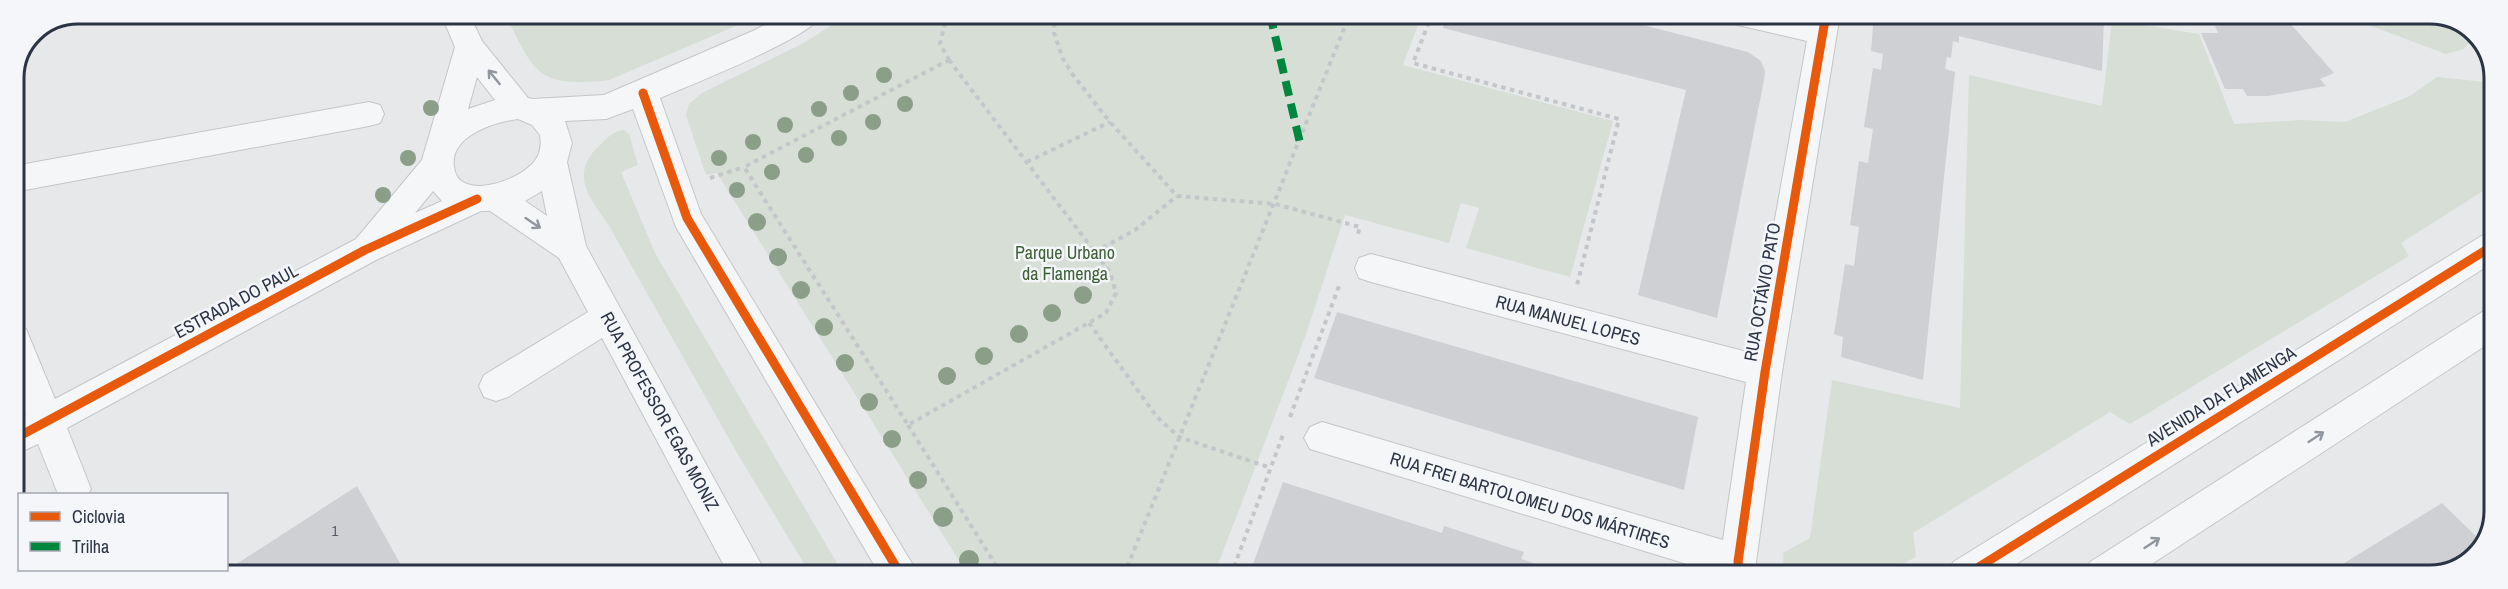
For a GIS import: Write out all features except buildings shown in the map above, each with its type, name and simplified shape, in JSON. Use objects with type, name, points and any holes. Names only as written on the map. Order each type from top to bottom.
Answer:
[{"type":"street","points":[[460,24],[470,47],[526,109],[547,118],[555,129],[557,142],[553,159]]},
{"type":"street","points":[[441,155],[452,134],[474,118],[501,108],[606,106],[643,93],[765,38],[791,24]]},
{"type":"street","name":"RUA OCTÁVIO PATO","points":[[1739,565],[1765,372],[1824,24]]},
{"type":"street","points":[[470,47],[441,155],[440,176],[448,188],[460,195],[486,198],[514,192],[531,183],[606,106]]},
{"type":"street","points":[[643,93],[687,218],[895,565]]},
{"type":"street","points":[[24,177],[369,114]]},
{"type":"street","name":"ESTRADA DO PAUL","points":[[365,250],[441,155]]},
{"type":"street","name":"RUA PROFESSOR EGAS MONIZ","points":[[553,159],[570,248],[744,565]]},
{"type":"street","name":"ESTRADA DO PAUL","points":[[24,433],[365,250],[486,198]]},
{"type":"street","name":"RUA PROFESSOR EGAS MONIZ","points":[[486,198],[570,248]]},
{"type":"street","name":"AVENIDA DA FLAMENGA","points":[[1982,565],[2484,251]]},
{"type":"street","name":"RUA MANUEL LOPES","points":[[1371,268],[1765,372]]},
{"type":"street","points":[[496,386],[608,316]]},
{"type":"street","points":[[2118,565],[2484,328]]},
{"type":"street","points":[[24,365],[73,489]]},
{"type":"street","name":"RUA FREI BARTOLOMEU DOS MÁRTIRES","points":[[1322,438],[1729,565]]},
{"type":"path","points":[[908,425],[1106,313],[1116,293],[1110,272],[949,60],[940,44],[945,24]]},
{"type":"path","points":[[1054,24],[1054,33],[1063,59],[1110,122],[1177,196],[1275,204],[1360,227],[1356,238]]},
{"type":"path","points":[[1128,565],[1346,24]]},
{"type":"path","points":[[1428,24],[1413,63],[1619,119],[1568,320]]},
{"type":"path","points":[[702,181],[744,167],[949,60]]},
{"type":"path","points":[[1026,162],[1110,122]]},
{"type":"path","points":[[744,167],[996,565]]},
{"type":"path","points":[[1095,252],[1135,230],[1177,196]]},
{"type":"path","points":[[1235,565],[1340,283]]},
{"type":"path","points":[[1089,323],[1157,417],[1179,437],[1270,468]]},
{"type":"green space","points":[[510,24],[741,24],[609,80],[567,82],[552,78],[541,72],[524,51]]},
{"type":"green space","name":"Parque Urbano da Flamenga","points":[[833,24],[1418,24],[1403,65],[1613,121],[1570,277],[1466,248],[1479,208],[1461,203],[1449,243],[1345,215],[1305,337],[1218,565],[962,565],[717,173],[706,175],[686,115],[689,104],[702,93],[804,43]]},
{"type":"green space","points":[[2112,24],[2137,24],[2199,34],[2234,124],[2301,120],[2345,122],[2410,96],[2437,77],[2484,82],[2484,190],[2401,243],[2409,256],[2130,424],[2110,412],[1913,533],[1916,557],[1900,565],[1784,565],[1783,553],[1810,538],[1832,380],[1960,408],[1969,75],[2102,106]]},
{"type":"green space","points":[[2366,24],[2440,25],[2457,31],[2470,41],[2464,49],[2446,54]]},
{"type":"green space","points":[[624,130],[629,134],[638,165],[621,172],[655,253],[838,565],[805,565],[737,453],[608,224],[594,204],[585,184],[586,165],[591,155],[604,141]]},
{"type":"marked path","points":[[1272,24],[1300,143]]},
{"type":"cycle path","points":[[1739,565],[1765,372],[1824,24]]},
{"type":"cycle path","points":[[643,93],[687,218],[895,565]]},
{"type":"cycle path","points":[[24,434],[365,250],[477,199]]},
{"type":"cycle path","points":[[1982,565],[2484,251]]}]
